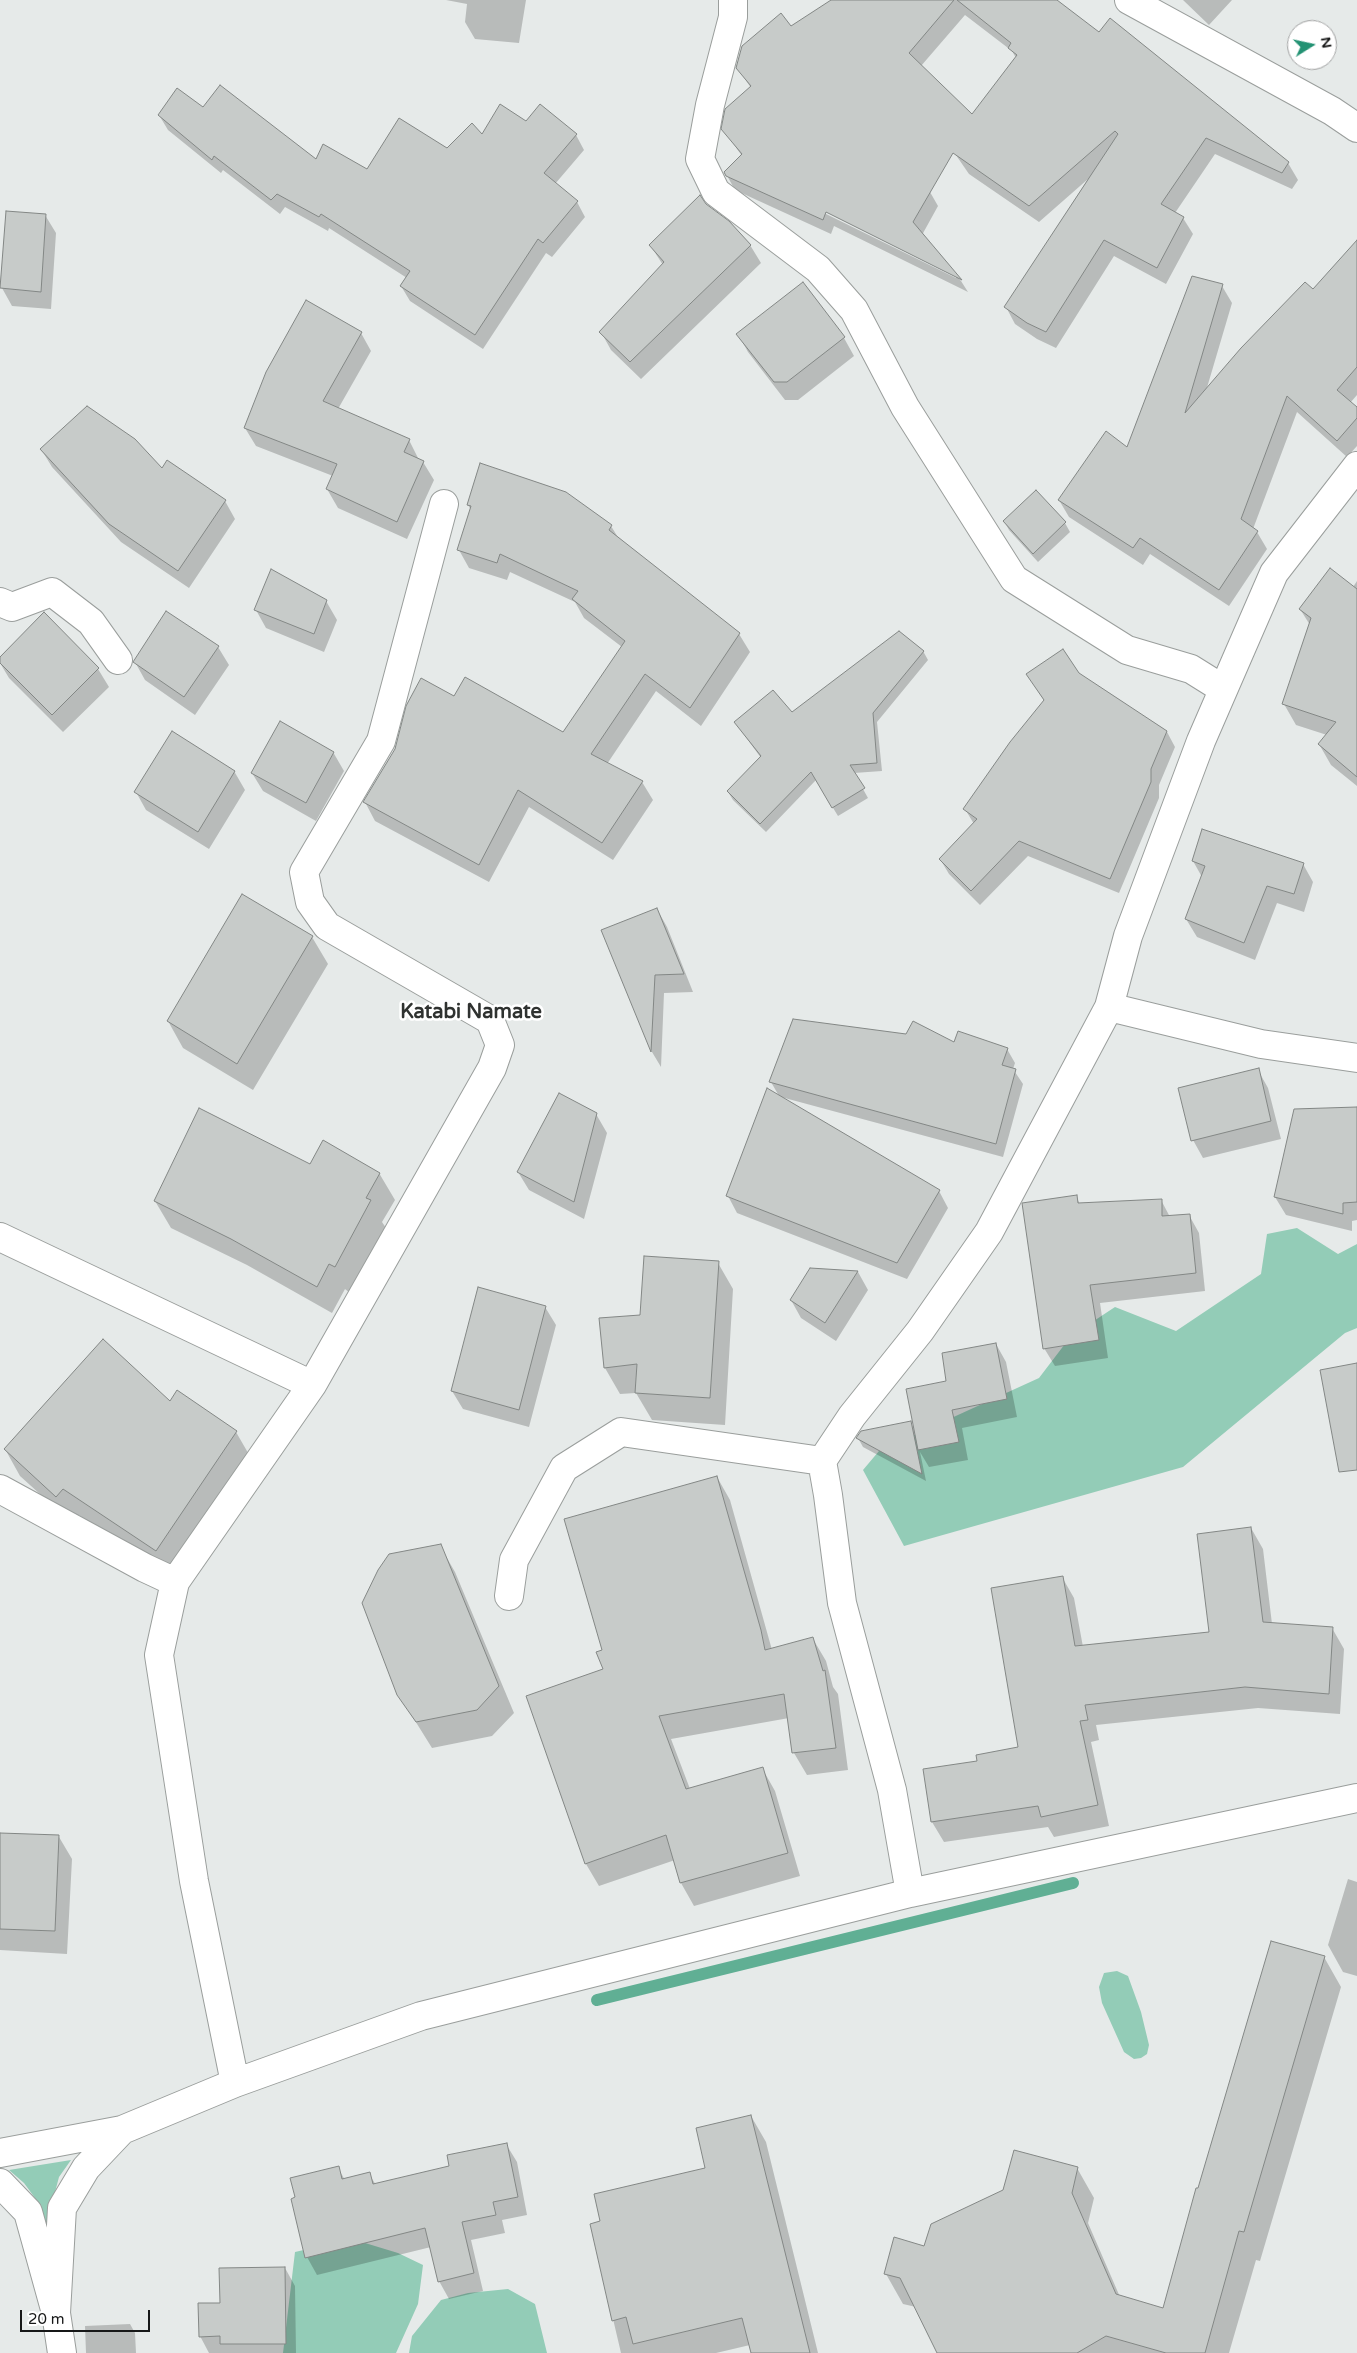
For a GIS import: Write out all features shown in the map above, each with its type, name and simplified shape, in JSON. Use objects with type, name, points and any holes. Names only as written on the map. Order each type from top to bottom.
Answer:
[{"type":"street","points":[[733,0],[733,16],[710,105],[700,159],[716,192],[818,269],[854,310],[905,407],[1014,579],[1127,650],[1191,669],[1223,689]]},
{"type":"street","points":[[1128,0],[1332,111],[1357,128]]},
{"type":"street","points":[[910,1893],[892,1790],[842,1603],[822,1461],[852,1416],[920,1331],[989,1232],[1109,1007],[1128,936],[1201,741],[1274,574],[1357,466]]},
{"type":"street","points":[[235,2083],[194,1881],[159,1655],[175,1582],[312,1385],[492,1068],[500,1045],[490,1020],[327,926],[310,902],[304,872],[380,741],[444,504]]},
{"type":"street","points":[[0,602],[12,607],[52,592],[91,622],[118,660]]},
{"type":"street","points":[[1109,1007],[1262,1044],[1357,1058]]},
{"type":"street","points":[[0,1237],[312,1385]]},
{"type":"street","points":[[509,1596],[514,1560],[564,1468],[621,1432],[822,1461]]},
{"type":"street","points":[[0,1489],[145,1568],[175,1582]]},
{"type":"street","points":[[0,2153],[122,2130],[235,2083],[421,2016],[910,1893],[1357,1798]]},
{"type":"street","points":[[56,2313],[62,2208],[86,2168],[122,2130]]},
{"type":"street","points":[[0,2183],[28,2212],[56,2313],[62,2353]]},
{"type":"green space","points":[[1297,1228],[1338,1254],[1357,1244],[1357,1328],[1345,1333],[1183,1467],[904,1546],[863,1470],[879,1451],[1039,1378],[1071,1336],[1115,1307],[1176,1331],[1261,1274],[1267,1234]]},
{"type":"green space","points":[[1117,1971],[1128,1976],[1141,2012],[1149,2045],[1147,2054],[1141,2058],[1134,2059],[1124,2052],[1102,2003],[1099,1987],[1104,1973]]},
{"type":"green space","points":[[71,2160],[59,2177],[44,2234],[35,2198],[24,2183],[9,2170]]},
{"type":"green space","points":[[352,2239],[398,2253],[423,2265],[418,2304],[396,2353],[283,2353],[295,2252]]},
{"type":"green space","points":[[508,2289],[535,2304],[547,2353],[409,2353],[412,2336],[441,2300],[468,2293]]},
{"type":"building","points":[[831,0],[954,0],[909,53],[972,114],[1017,55],[1008,48],[1011,43],[957,0],[1057,0],[1099,32],[1110,18],[1289,162],[1282,173],[1206,138],[1161,204],[1184,217],[1157,268],[1104,240],[1046,332],[1027,323],[1004,307],[1118,134],[1115,131],[1029,206],[953,153],[913,222],[962,280],[826,212],[823,220],[726,176],[724,172],[742,154],[721,129],[725,109],[751,86],[736,68],[742,46],[781,13],[791,26]]},
{"type":"building","points":[[220,85],[316,159],[323,144],[367,169],[399,118],[447,148],[472,123],[482,134],[500,104],[526,121],[540,104],[577,134],[544,173],[578,201],[543,243],[538,239],[475,335],[400,286],[410,271],[321,214],[319,217],[277,194],[271,200],[214,156],[212,160],[158,115],[177,88],[203,107]]},
{"type":"building","points":[[700,195],[706,204],[729,221],[751,245],[630,362],[599,332],[664,262],[649,245]]},
{"type":"building","points":[[6,211],[46,214],[41,292],[0,288]]},
{"type":"building","points":[[1357,240],[1357,367],[1337,390],[1357,407],[1357,418],[1337,441],[1287,396],[1241,519],[1258,531],[1219,590],[1140,538],[1133,548],[1058,500],[1106,431],[1127,447],[1192,276],[1223,284],[1185,413],[1241,348],[1305,282],[1313,289]]},
{"type":"building","points":[[803,282],[845,337],[787,382],[774,382],[736,334]]},
{"type":"building","points":[[306,300],[362,332],[323,401],[410,439],[404,452],[424,461],[397,522],[326,489],[337,464],[244,428],[266,372]]},
{"type":"building","points":[[87,406],[135,439],[162,468],[167,460],[226,500],[178,571],[109,524],[40,449]]},
{"type":"building","points":[[480,463],[566,492],[612,525],[609,530],[740,633],[690,708],[645,674],[591,754],[643,781],[602,843],[518,790],[479,865],[363,802],[395,749],[406,706],[421,678],[454,696],[465,677],[563,732],[625,641],[572,599],[578,591],[500,554],[497,563],[457,550],[471,506],[467,505]]},
{"type":"building","points":[[1036,490],[1066,522],[1033,554],[1003,521]]},
{"type":"building","points":[[1330,568],[1357,589],[1357,777],[1318,744],[1336,722],[1282,704],[1311,618],[1299,609]]},
{"type":"building","points":[[271,569],[327,600],[314,634],[254,610]]},
{"type":"building","points":[[166,611],[219,646],[184,697],[133,662]]},
{"type":"building","points":[[44,612],[99,668],[52,715],[0,663],[0,657]]},
{"type":"building","points":[[899,631],[924,651],[873,713],[877,763],[850,765],[865,788],[832,808],[811,772],[760,824],[727,791],[761,756],[734,722],[773,690],[792,712]]},
{"type":"building","points":[[1063,649],[1079,673],[1167,731],[1151,769],[1151,782],[1110,879],[1019,841],[971,891],[939,859],[977,819],[963,809],[1010,742],[1044,700],[1026,674]]},
{"type":"building","points":[[280,721],[334,752],[306,803],[251,773]]},
{"type":"building","points":[[172,731],[235,771],[198,832],[134,792]]},
{"type":"building","points":[[1202,829],[1304,863],[1294,894],[1267,886],[1244,943],[1185,919],[1205,866],[1192,861]]},
{"type":"building","points":[[242,894],[313,936],[237,1064],[167,1021]]},
{"type":"building","points":[[657,908],[684,974],[655,975],[651,1052],[601,930]]},
{"type":"building","points":[[793,1019],[906,1034],[913,1021],[954,1042],[958,1031],[1008,1048],[1002,1065],[1016,1069],[996,1144],[769,1082]]},
{"type":"building","points":[[1259,1068],[1271,1121],[1191,1141],[1178,1088]]},
{"type":"building","points":[[767,1088],[940,1190],[897,1263],[726,1196]]},
{"type":"building","points":[[559,1093],[597,1113],[574,1202],[517,1172]]},
{"type":"building","points":[[1357,1107],[1357,1202],[1343,1203],[1343,1214],[1274,1197],[1294,1109]]},
{"type":"building","points":[[199,1108],[310,1164],[323,1140],[380,1173],[366,1198],[371,1200],[335,1267],[329,1264],[317,1287],[231,1239],[154,1201]]},
{"type":"building","points":[[1077,1195],[1078,1203],[1162,1199],[1162,1216],[1190,1214],[1196,1273],[1090,1285],[1099,1340],[1043,1349],[1022,1203]]},
{"type":"building","points":[[644,1256],[719,1261],[710,1398],[635,1393],[637,1364],[604,1368],[599,1318],[640,1315]]},
{"type":"building","points":[[810,1268],[858,1271],[825,1323],[790,1300]]},
{"type":"building","points":[[478,1287],[546,1306],[519,1410],[451,1391]]},
{"type":"building","points":[[103,1339],[170,1401],[177,1390],[237,1431],[156,1551],[63,1489],[56,1497],[4,1449]]},
{"type":"building","points":[[996,1343],[1007,1399],[952,1410],[959,1442],[918,1450],[906,1389],[946,1381],[942,1353]]},
{"type":"building","points":[[1357,1363],[1357,1470],[1339,1472],[1320,1370]]},
{"type":"building","points":[[911,1421],[922,1474],[856,1438],[861,1431]]},
{"type":"building","points":[[717,1476],[765,1650],[813,1637],[823,1671],[825,1670],[836,1748],[792,1753],[784,1694],[659,1716],[686,1789],[763,1767],[788,1853],[680,1883],[666,1835],[585,1864],[526,1696],[603,1669],[596,1652],[602,1650],[564,1519]]},
{"type":"building","points":[[1251,1527],[1263,1622],[1333,1627],[1329,1694],[1245,1687],[1085,1705],[1088,1720],[1080,1721],[1098,1805],[1041,1817],[1038,1806],[931,1822],[923,1769],[977,1761],[976,1755],[1018,1747],[991,1588],[1063,1576],[1075,1646],[1209,1632],[1197,1534]]},
{"type":"building","points":[[441,1544],[499,1686],[477,1710],[416,1722],[397,1695],[362,1603],[378,1570],[389,1554]]},
{"type":"building","points":[[0,1833],[59,1835],[55,1931],[0,1929]]},
{"type":"building","points":[[1271,1941],[1325,1956],[1244,2232],[1239,2231],[1205,2353],[1166,2353],[1106,2336],[1077,2353],[937,2353],[900,2278],[884,2274],[894,2237],[924,2246],[931,2224],[1003,2190],[1014,2150],[1078,2167],[1072,2193],[1116,2294],[1163,2308],[1196,2188],[1198,2188]]},
{"type":"building","points":[[751,2115],[810,2353],[751,2353],[742,2318],[633,2344],[626,2317],[612,2321],[590,2224],[600,2221],[594,2194],[705,2168],[696,2128]]},
{"type":"building","points":[[507,2143],[518,2197],[493,2202],[496,2215],[462,2222],[474,2273],[438,2282],[425,2228],[305,2258],[291,2199],[295,2197],[290,2178],[339,2166],[342,2179],[370,2172],[373,2184],[449,2166],[447,2155]]},
{"type":"building","points":[[285,2267],[286,2344],[220,2344],[220,2336],[199,2337],[198,2303],[220,2303],[219,2268]]},
{"type":"waterway","points":[[597,2000],[1073,1883]]},
{"type":"district","name":"Katabi Namate","points":[[471,1013]]}]
